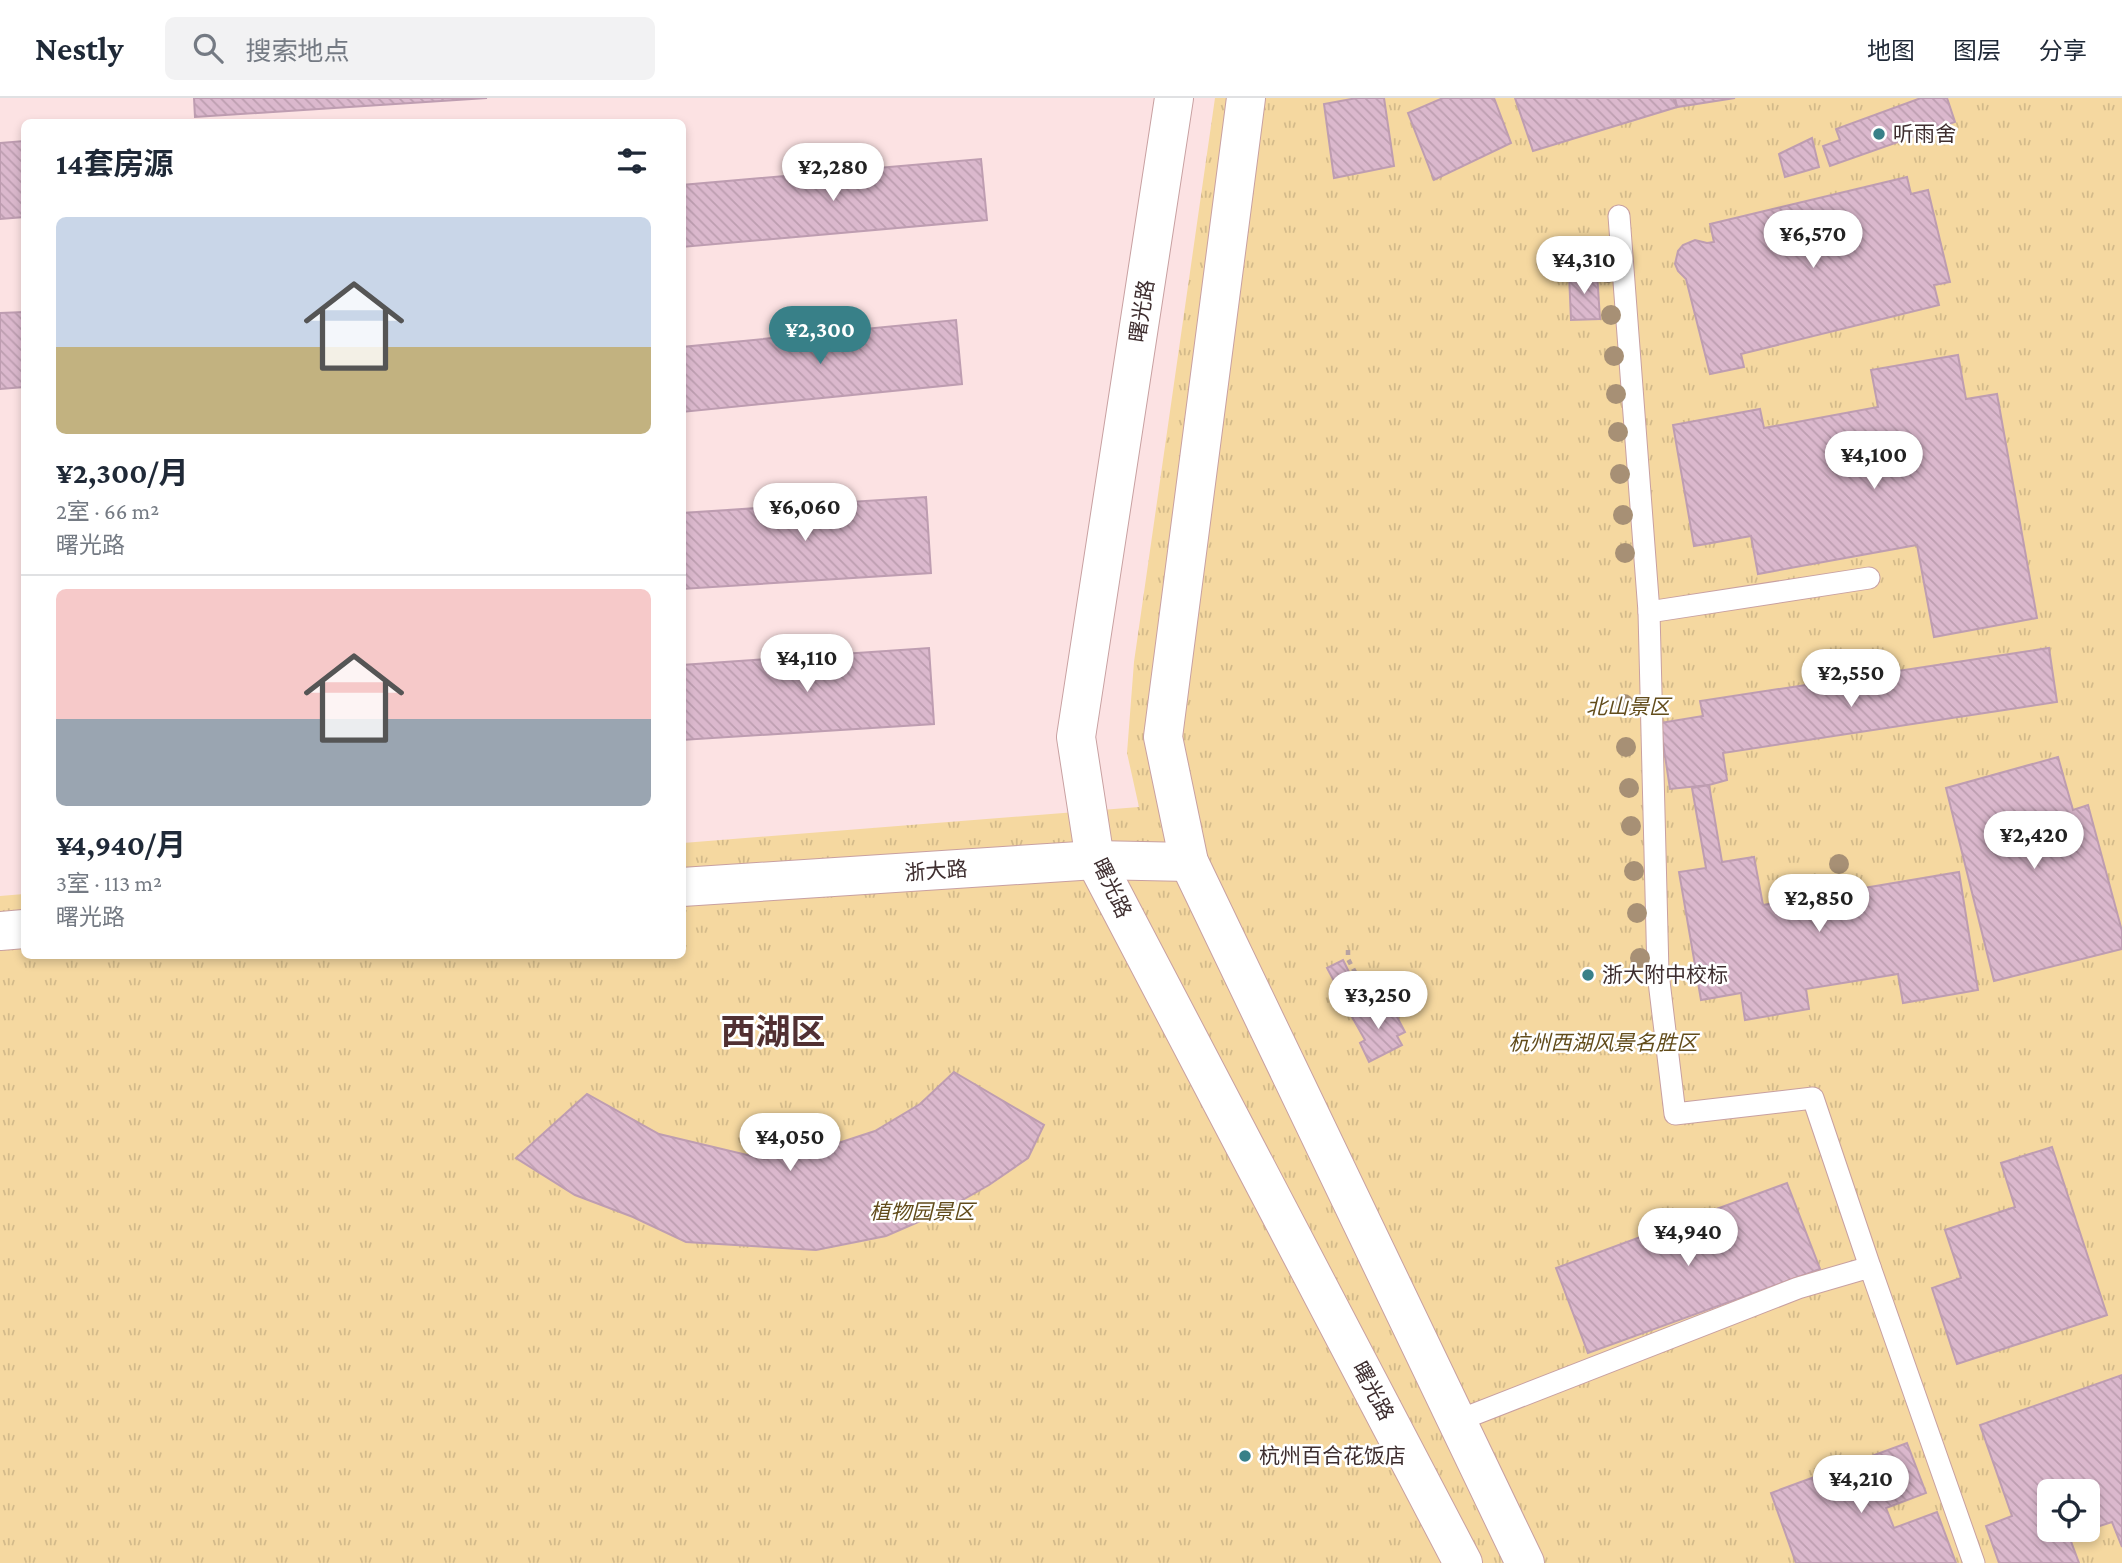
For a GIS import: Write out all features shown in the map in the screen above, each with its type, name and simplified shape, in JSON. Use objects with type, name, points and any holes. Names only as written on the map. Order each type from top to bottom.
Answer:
[{"type":"main road","name":"曙光路","points":[[1174,98],[1076,737],[1096,860],[1463,1563]]},
{"type":"main road","points":[[1247,98],[1163,737],[1189,862],[1525,1563]]},
{"type":"main road","name":"浙大路","points":[[686,887],[1096,860],[1189,862]]},
{"type":"main road","points":[[0,931],[21,929]]},
{"type":"lane","points":[[1619,216],[1649,612],[1658,972],[1675,1114],[1813,1098],[1975,1563]]},
{"type":"lane","points":[[1649,612],[1868,578]]},
{"type":"lane","points":[[1457,1422],[1798,1287],[1870,1267]]},
{"type":"path","points":[[1348,950],[1348,959],[1357,976]]},
{"type":"green space","name":"杭州西湖风景名胜区","points":[[1215,98],[2122,98],[2122,1563],[0,1563],[0,896],[21,894],[21,959],[686,959],[686,843],[1139,807],[1127,753],[1134,662]]},
{"type":"building","points":[[194,98],[487,98],[195,117]]},
{"type":"building","points":[[1357,98],[1384,98],[1394,166],[1334,178],[1324,104]]},
{"type":"building","points":[[1443,98],[1494,98],[1511,143],[1434,180],[1408,113]]},
{"type":"building","points":[[1515,98],[1673,98],[1677,107],[1533,151]]},
{"type":"building","points":[[1675,98],[1735,98],[1677,107]]},
{"type":"building","name":"听雨舍","points":[[1921,98],[1947,98],[1955,122],[1830,166],[1823,146],[1840,140],[1836,129]]},
{"type":"building","points":[[1812,138],[1819,167],[1785,177],[1779,154]]},
{"type":"building","points":[[21,141],[21,217],[0,219],[0,143]]},
{"type":"building","points":[[981,159],[987,220],[686,247],[686,185]]},
{"type":"building","points":[[1907,177],[1911,194],[1928,190],[1950,282],[1934,285],[1939,305],[1741,354],[1744,367],[1710,374],[1686,279],[1675,264],[1678,251],[1683,245],[1695,240],[1714,242],[1710,224]]},
{"type":"building","points":[[1597,272],[1600,319],[1571,320],[1569,274]]},
{"type":"building","points":[[21,312],[21,387],[0,389],[0,313]]},
{"type":"building","points":[[956,320],[962,384],[686,412],[686,347]]},
{"type":"building","points":[[1958,355],[1966,399],[1997,394],[2037,618],[1934,637],[1917,545],[1758,574],[1751,536],[1694,546],[1673,425],[1760,409],[1764,428],[1878,407],[1871,370]]},
{"type":"building","points":[[926,497],[931,573],[686,589],[686,513]]},
{"type":"building","points":[[929,648],[934,724],[686,740],[686,665]]},
{"type":"building","points":[[2049,648],[2057,702],[1723,753],[1727,780],[1709,785],[1670,789],[1660,723],[1703,716],[1700,701]]},
{"type":"building","points":[[2058,757],[2073,810],[2088,805],[2122,931],[2122,949],[1994,981],[1946,788]]},
{"type":"building","points":[[1709,785],[1722,862],[1754,857],[1763,905],[1959,872],[1978,990],[1903,1003],[1898,974],[1806,989],[1809,1009],[1745,1020],[1741,993],[1701,1000],[1679,872],[1706,868],[1692,788]]},
{"type":"building","points":[[1343,960],[1352,978],[1361,973],[1375,1001],[1351,1013],[1327,968]]},
{"type":"building","points":[[1379,1002],[1386,1015],[1394,1011],[1405,1032],[1397,1036],[1402,1045],[1369,1062],[1360,1043],[1365,1040],[1352,1017]]},
{"type":"building","points":[[954,1072],[1044,1125],[1028,1158],[989,1185],[941,1212],[886,1236],[816,1250],[686,1242],[633,1217],[575,1195],[516,1158],[587,1094],[659,1134],[764,1159],[817,1150],[875,1131],[920,1104]]},
{"type":"building","points":[[2052,1147],[2107,1315],[1957,1364],[1932,1288],[1961,1278],[1945,1230],[2015,1207],[2001,1163]]},
{"type":"building","points":[[1787,1183],[1820,1269],[1588,1353],[1556,1268]]},
{"type":"building","points":[[2122,1375],[2122,1547],[2112,1522],[2100,1526],[2100,1479],[2037,1479],[2037,1542],[2071,1542],[2079,1563],[1999,1563],[1986,1526],[2012,1516],[1980,1425]]},
{"type":"building","points":[[1907,1443],[1926,1493],[1886,1508],[1894,1528],[1937,1512],[1956,1563],[1796,1563],[1771,1493]]},
{"type":"place","name":"听雨舍","points":[[1879,134]]},
{"type":"place","name":"浙大附中校标","points":[[1588,975]]},
{"type":"place","name":"杭州百合花饭店","points":[[1245,1456]]},
{"type":"district","name":"西湖区","points":[[773,1032]]},
{"type":"park label","name":"北山景区","points":[[1628,707]]},
{"type":"park label","name":"植物园景区","points":[[922,1212]]}]
